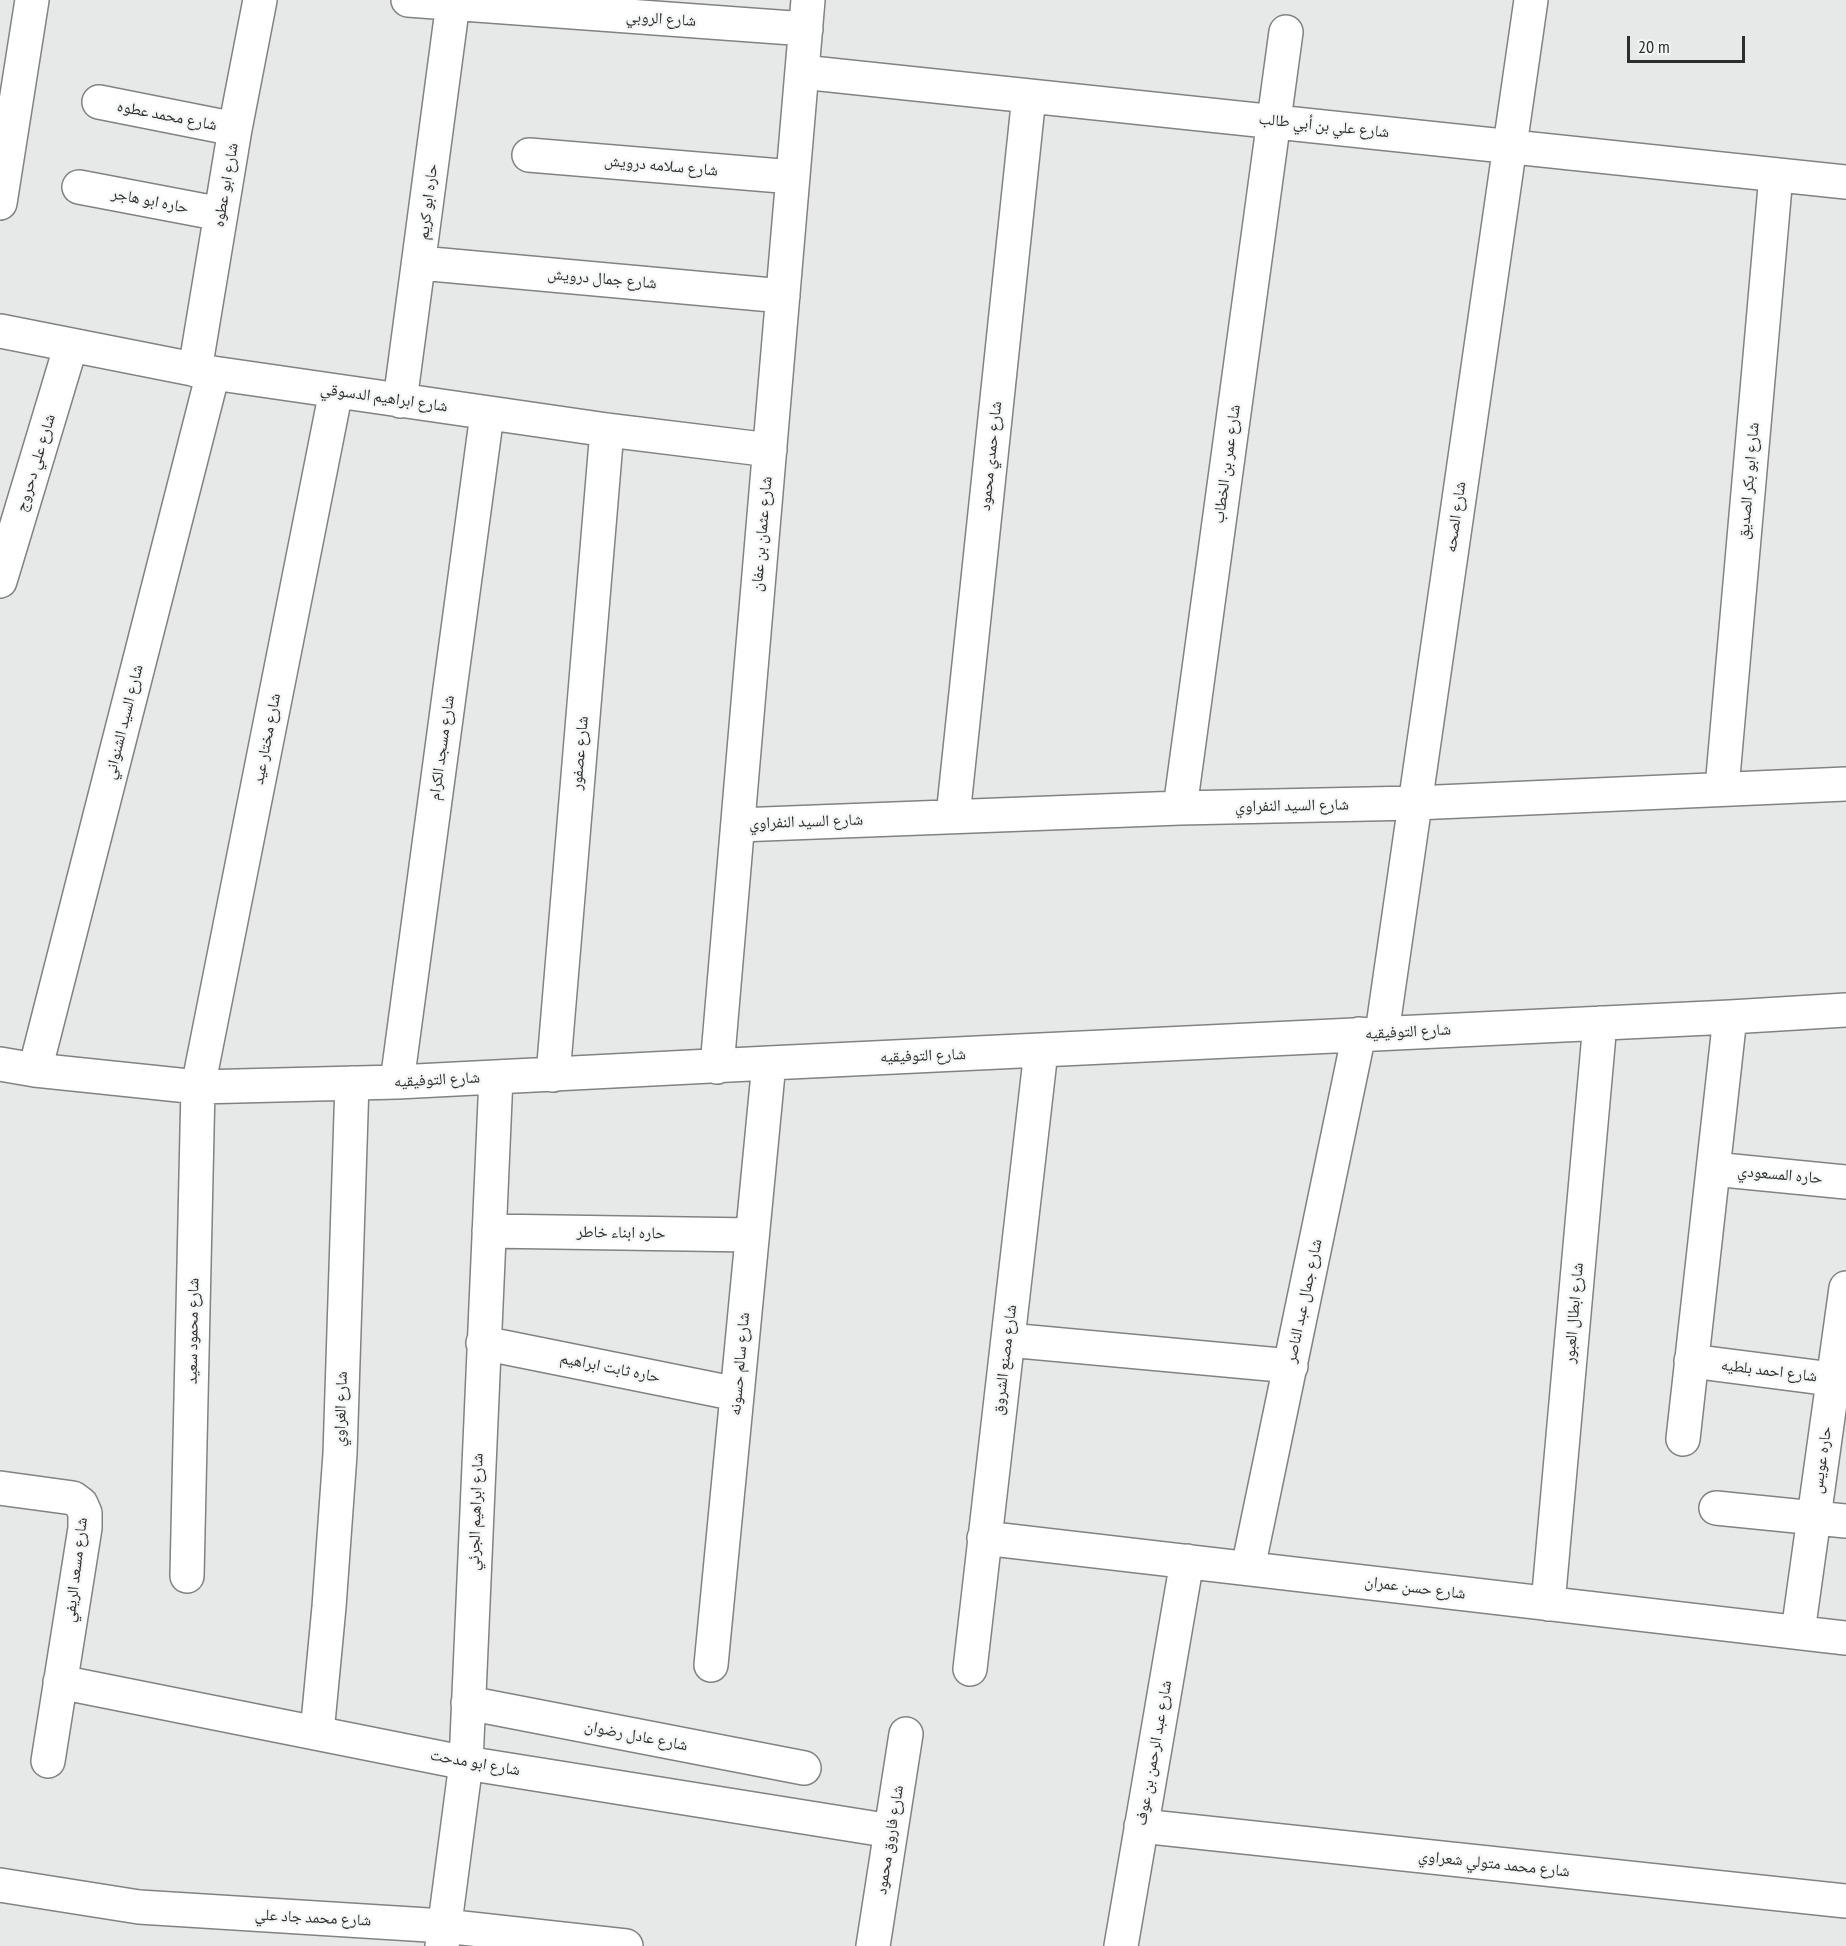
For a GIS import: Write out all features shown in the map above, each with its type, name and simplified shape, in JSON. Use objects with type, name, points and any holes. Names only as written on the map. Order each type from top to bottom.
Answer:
[{"type":"street","points":[[0,203],[32,0]]},
{"type":"street","name":"شارع ابو عطوه","points":[[204,372],[221,214],[260,0]]},
{"type":"street","name":"شارع الروبي","points":[[408,0],[807,15]]},
{"type":"street","name":"شارع الصحه","points":[[1371,1034],[1415,803],[1531,0]]},
{"type":"street","name":"حاره ابو كريم","points":[[400,401],[453,3]]},
{"type":"street","name":"شارع عثمان بن عفان","points":[[717,1067],[807,15]]},
{"type":"street","name":"شارع عمر بن الخطاب","points":[[1180,808],[1286,32]]},
{"type":"street","name":"شارع علي بن أبي طالب","points":[[802,72],[1275,120],[1846,182]]},
{"type":"street","name":"شارع حمدي محمود","points":[[953,816],[1029,96]]},
{"type":"street","name":"شارع محمد عطوه","points":[[99,102],[235,129]]},
{"type":"street","name":"شارع سلامه درويش","points":[[529,155],[793,177]]},
{"type":"street","name":"شارع ابو بكر الصديق","points":[[1722,788],[1776,175]]},
{"type":"street","name":"حاره ابو هاجر","points":[[79,187],[221,214]]},
{"type":"street","name":"شارع جمال درويش","points":[[420,263],[783,296]]},
{"type":"street","name":"شارع ابراهيم الدسوقي","points":[[0,332],[204,372],[487,414],[770,450]]},
{"type":"street","name":"شارع علي دحروج","points":[[0,581],[71,345]]},
{"type":"street","name":"شارع السيد الشنواني","points":[[35,1070],[204,372]]},
{"type":"street","name":"شارع مختار عيد","points":[[198,1087],[336,391]]},
{"type":"street","name":"شارع مسجد الكرام","points":[[397,1082],[487,414]]},
{"type":"street","name":"شارع عصفور","points":[[553,1075],[608,430]]},
{"type":"street","name":"شارع السيد النفراوي","points":[[738,825],[1180,808],[1415,803],[1846,783]]},
{"type":"street","name":"شارع التوفيقيه","points":[[0,1064],[35,1070],[198,1087],[397,1082],[1846,1010]]},
{"type":"street","points":[[1683,1438],[1730,1017]]},
{"type":"street","name":"شارع ابطال العبور","points":[[1548,1604],[1600,1023]]},
{"type":"street","name":"شارع جمال عبد الناصر","points":[[1248,1568],[1291,1366],[1371,1034]]},
{"type":"street","name":"شارع مصنع الشروق","points":[[970,1669],[1041,1051]]},
{"type":"street","name":"شارع سالم حسونه","points":[[711,1665],[769,1063]]},
{"type":"street","name":"شارع ابراهيم الجرئي","points":[[443,1936],[466,1763],[496,1077]]},
{"type":"street","name":"شارع الغراوي","points":[[317,1733],[340,1454],[352,1083]]},
{"type":"street","name":"شارع محمود سعيد","points":[[187,1576],[198,1087]]},
{"type":"street","name":"حاره المسعودي","points":[[1713,1169],[1846,1182]]},
{"type":"street","name":"حاره ابناء خاطر","points":[[489,1231],[752,1235]]},
{"type":"street","name":"حاره عويس","points":[[1798,1632],[1830,1520],[1846,1288]]},
{"type":"street","points":[[1008,1340],[1291,1366]]},
{"type":"street","name":"حاره ثابت ابراهيم","points":[[483,1342],[737,1394]]},
{"type":"street","name":"شارع احمد بلطيه","points":[[1691,1361],[1840,1380]]},
{"type":"street","name":"شارع مسعد الريفي","points":[[0,1488],[72,1498],[81,1504],[85,1513],[48,1761]]},
{"type":"street","points":[[1716,1508],[1830,1520]]},
{"type":"street","name":"شارع حسن عمران","points":[[984,1538],[1846,1638]]},
{"type":"street","name":"شارع عبد الرحمن بن عوف","points":[[1121,1946],[1187,1561]]},
{"type":"street","name":"شارع ابو مدحت","points":[[60,1682],[466,1763],[891,1831]]},
{"type":"street","name":"شارع عادل رضوان","points":[[468,1703],[804,1768]]},
{"type":"street","name":"شارع فاروق محمود","points":[[873,1946],[906,1734]]},
{"type":"street","name":"شارع محمد متولي شعراوي","points":[[1142,1826],[1846,1901]]},
{"type":"street","name":"شارع محمد جاد علي","points":[[0,1885],[139,1907],[443,1936],[626,1946]]}]
